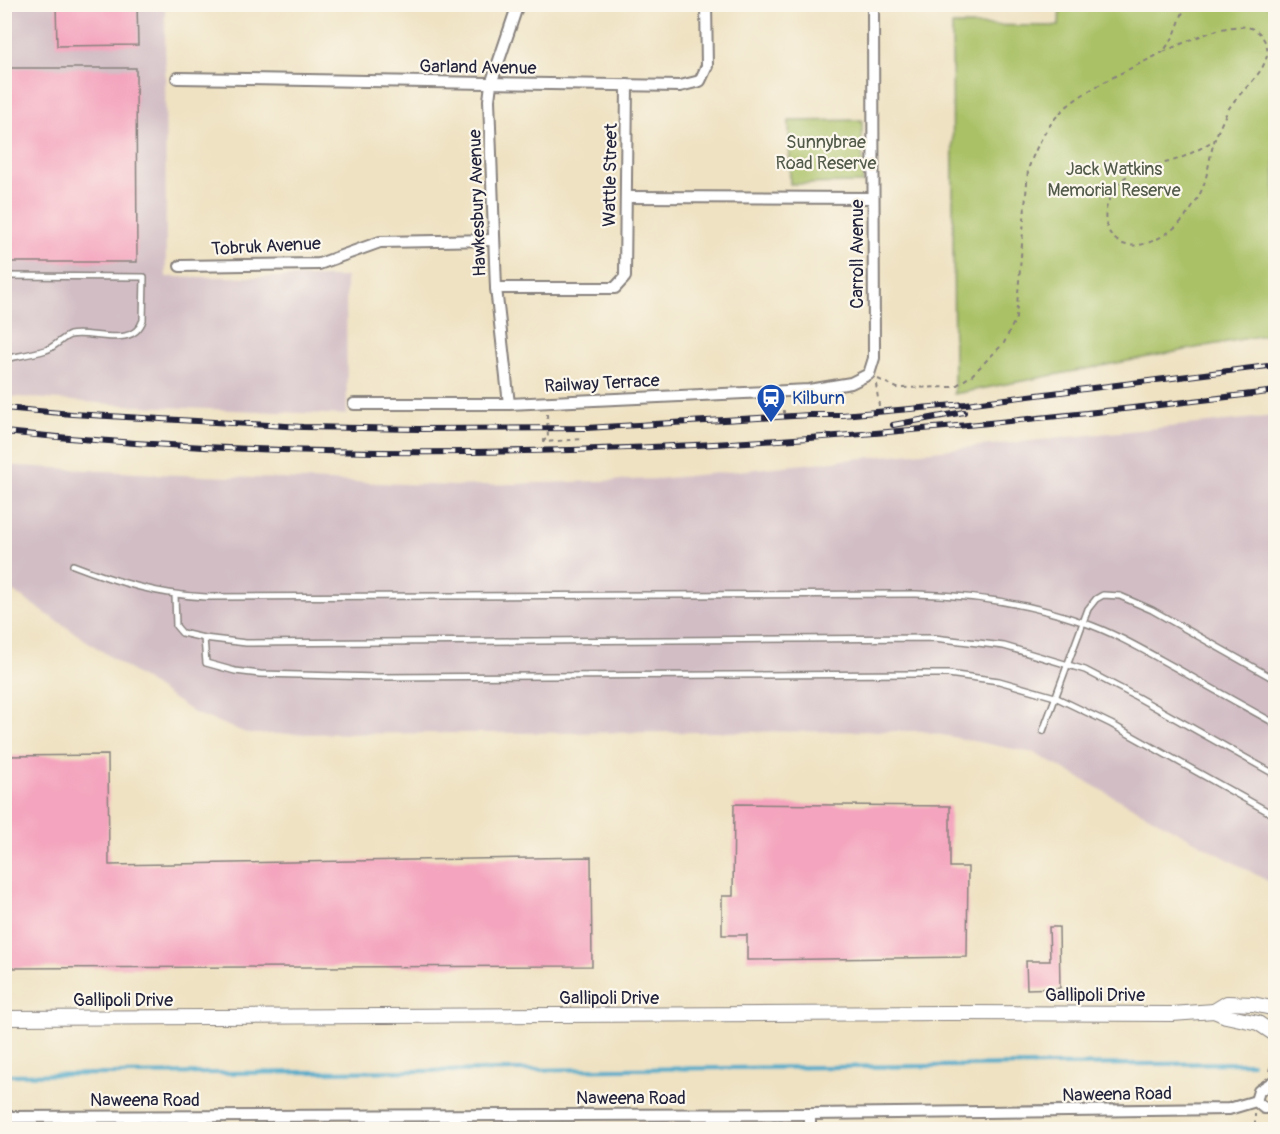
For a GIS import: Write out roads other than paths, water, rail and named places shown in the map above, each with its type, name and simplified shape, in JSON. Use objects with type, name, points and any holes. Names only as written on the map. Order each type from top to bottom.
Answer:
[{"type":"street","name":"Hawkesbury Avenue","points":[[509,404],[496,288],[489,100],[491,84],[518,4]]},
{"type":"street","name":"Garland Avenue","points":[[177,78],[680,86],[700,81],[706,66],[706,4]]},
{"type":"street","name":"Carroll Avenue","points":[[851,383],[869,374],[874,358],[873,4]]},
{"type":"street","name":"Wattle Street","points":[[496,288],[615,288],[625,277],[627,85]]},
{"type":"street","points":[[626,197],[873,198]]},
{"type":"street","name":"Tobruk Avenue","points":[[180,266],[319,264],[380,242],[494,240]]},
{"type":"street","name":"Railway Terrace","points":[[354,404],[509,404],[809,390],[851,383]]},
{"type":"street","name":"Gallipoli Drive","points":[[1214,1011],[1227,1003],[1253,1004],[1275,1009]]},
{"type":"street","name":"Gallipoli Drive","points":[[4,1018],[1172,1014],[1214,1011],[1258,1023],[1273,1039]]},
{"type":"street","points":[[1271,1077],[1259,1091],[1256,1101],[1264,1108],[1275,1107]]},
{"type":"street","name":"Naweena Road","points":[[4,1117],[810,1114],[1229,1109],[1256,1101]]},
{"type":"street","points":[[810,1114],[810,1130]]},
{"type":"street","points":[[199,1116],[200,1130]]},
{"type":"lane","points":[[4,276],[144,277],[143,320],[136,331],[122,337],[68,336],[46,350],[4,359]]},
{"type":"lane","points":[[73,566],[133,587],[175,594],[232,597],[948,595],[973,597],[1029,606],[1083,622],[1134,645],[1275,724]]},
{"type":"lane","points":[[175,594],[175,621],[178,630],[204,638],[246,643],[934,638],[1004,646],[1068,664],[1111,682],[1275,775]]},
{"type":"lane","points":[[1043,731],[1088,609],[1096,599],[1103,595],[1120,596],[1152,610],[1275,680]]},
{"type":"lane","points":[[204,638],[206,663],[235,671],[260,674],[378,677],[948,674],[999,681],[1055,697],[1101,718],[1275,816]]},
{"type":"waterway","points":[[4,1075],[1252,1063]]},
{"type":"railway","points":[[4,408],[303,427],[586,428],[842,415],[966,404],[1276,365]]},
{"type":"railway","points":[[4,432],[163,445],[322,451],[482,452],[641,448],[800,439],[959,426],[1276,391]]},
{"type":"railway","points":[[893,425],[964,412]]},
{"type":"place","name":"Kilburn","points":[[771,424]]},
{"type":"park label","name":"Sunnybrae Road Reserve","points":[[826,152]]},
{"type":"park label","name":"Jack Watkins Memorial Reserve","points":[[1114,180]]}]
